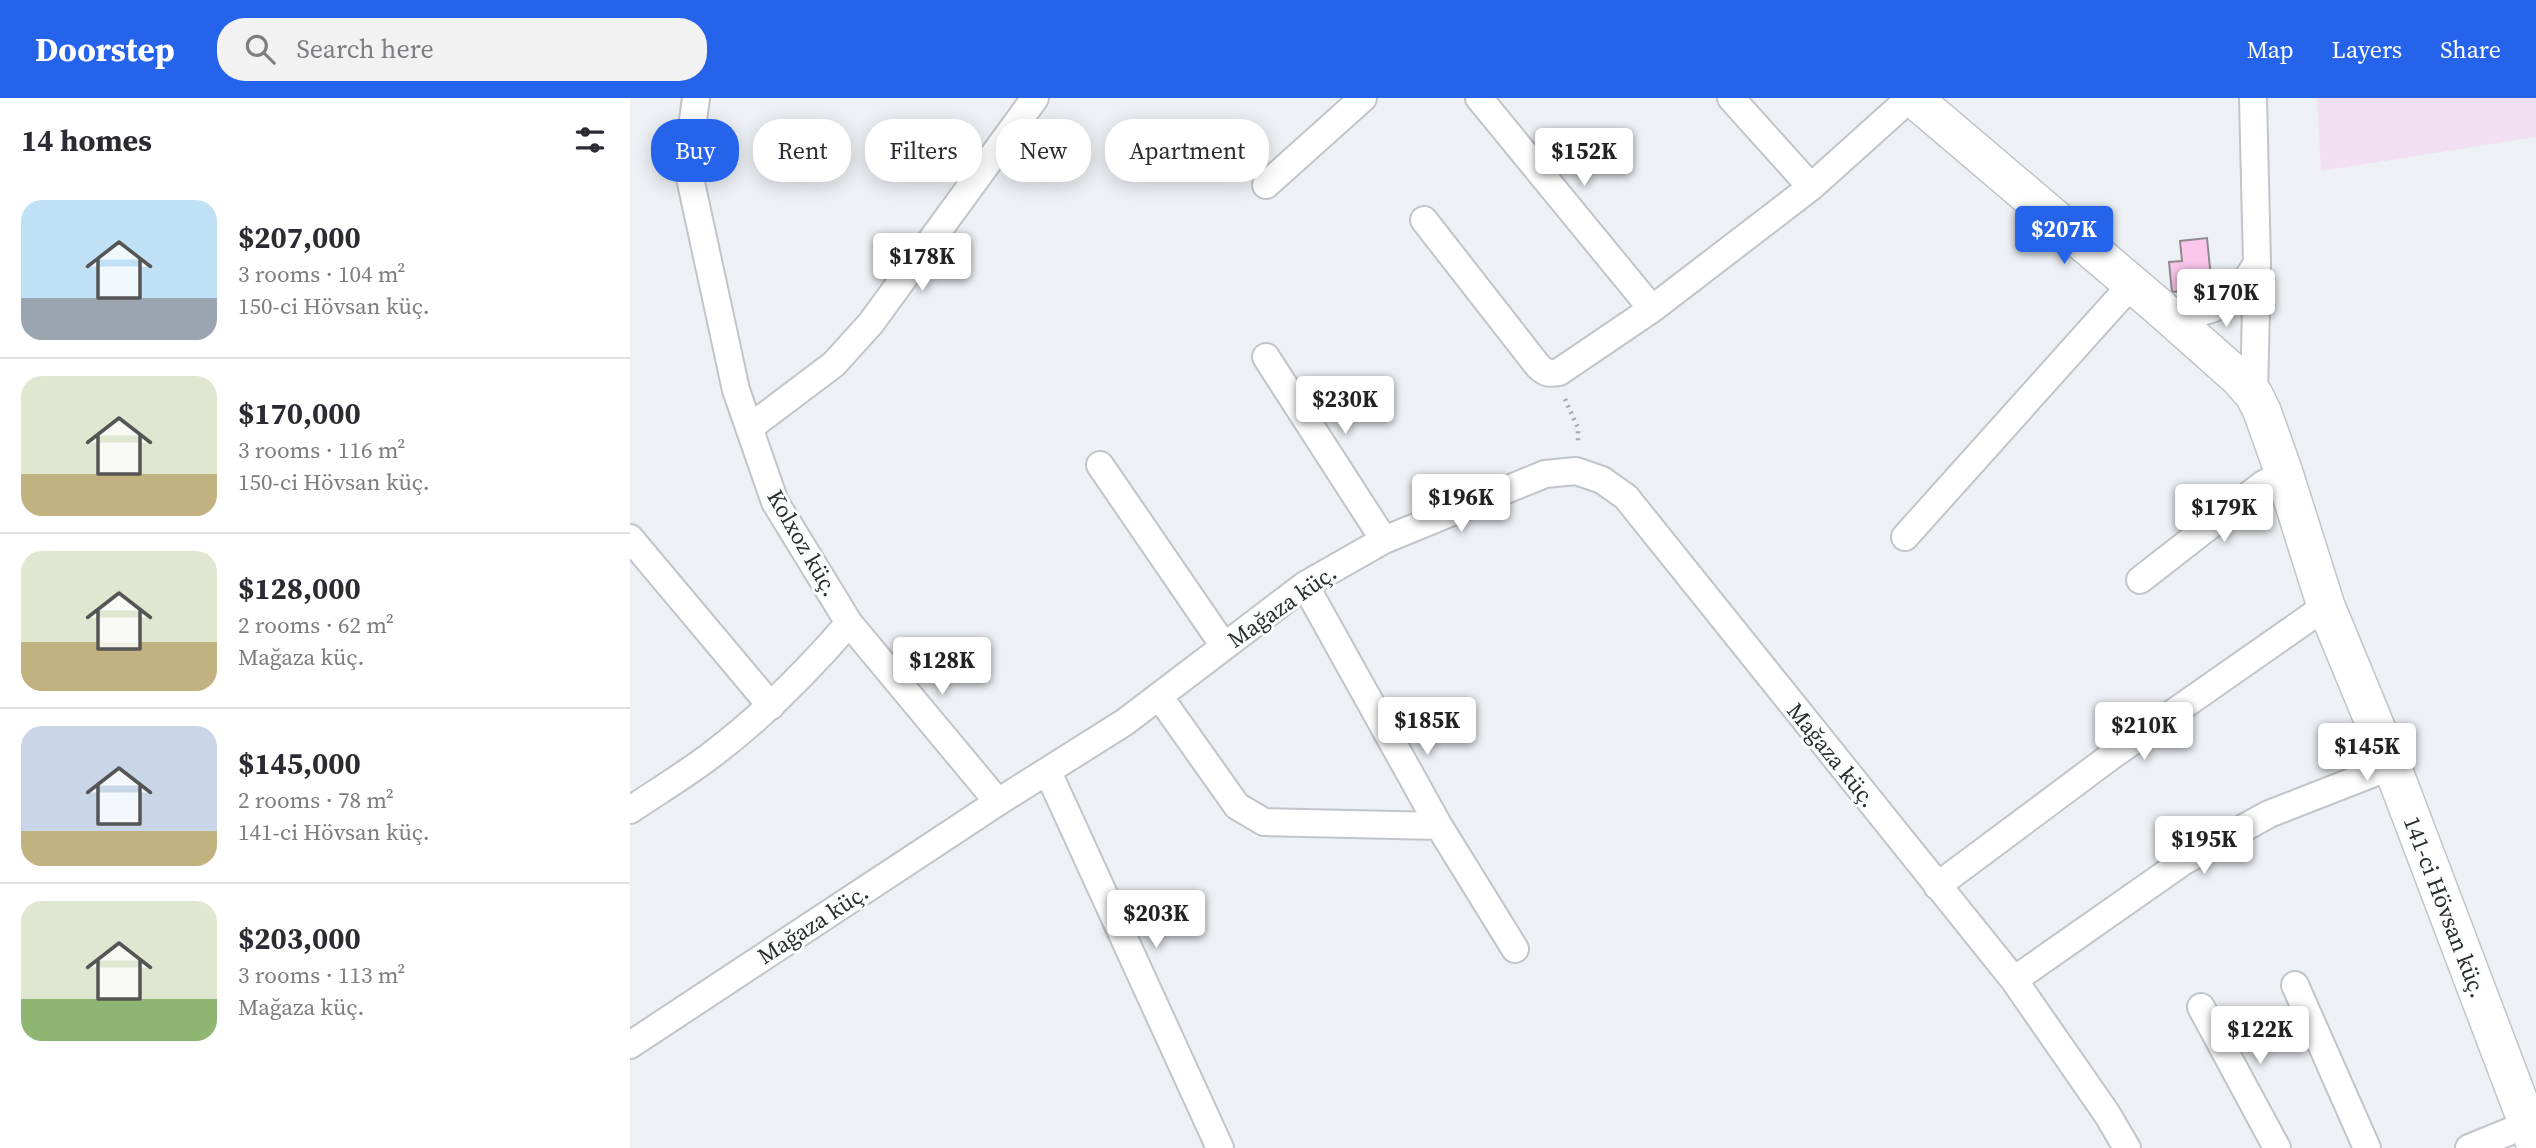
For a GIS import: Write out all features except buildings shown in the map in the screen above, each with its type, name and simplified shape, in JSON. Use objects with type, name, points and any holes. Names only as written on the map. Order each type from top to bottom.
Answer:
[{"type":"main road","points":[[1911,98],[2145,296],[2239,378],[2254,395]]},
{"type":"main road","name":"141-ci Hövsan küç.","points":[[2254,395],[2284,473],[2326,606],[2392,766],[2532,1135]]},
{"type":"street","name":"Kolxoz küç.","points":[[630,810],[710,756],[771,706],[849,622],[775,502],[736,390],[687,163],[696,98]]},
{"type":"street","points":[[749,428],[834,364],[851,347],[1035,98]]},
{"type":"street","points":[[1266,185],[1363,98]]},
{"type":"street","points":[[1479,98],[1652,309]]},
{"type":"street","points":[[1731,98],[1811,187]]},
{"type":"street","points":[[1424,220],[1538,366],[1551,374],[1566,368],[1652,309],[1811,187],[1911,98]]},
{"type":"street","name":"141-ci Hövsan küç.","points":[[2253,98],[2257,263],[2254,395]]},
{"type":"street","points":[[1905,537],[2145,296],[2177,313],[2196,313],[2218,307],[2243,286],[2257,263]]},
{"type":"street","points":[[1266,357],[1384,540]]},
{"type":"street","points":[[1100,465],[1224,646]]},
{"type":"street","name":"Mağaza küç.","points":[[630,1045],[998,802],[1125,722],[1305,585],[1384,540],[1545,474],[1576,471],[1602,480],[1626,497],[2014,981],[2107,1114],[2127,1148]]},
{"type":"street","points":[[2140,580],[2262,485],[2284,473]]},
{"type":"street","points":[[630,538],[771,706]]},
{"type":"street","points":[[1305,585],[1439,826],[1515,949]]},
{"type":"street","points":[[1937,886],[2110,757],[2326,606]]},
{"type":"street","points":[[849,622],[998,802]]},
{"type":"street","points":[[1159,696],[1237,806],[1264,822],[1439,826]]},
{"type":"street","points":[[2014,981],[2184,861],[2269,814],[2392,766]]},
{"type":"street","points":[[1048,772],[1220,1148]]},
{"type":"street","points":[[2295,985],[2367,1148]]},
{"type":"street","points":[[2201,1007],[2277,1148]]},
{"type":"street","points":[[2469,1148],[2532,1135]]},
{"type":"path","points":[[1551,374],[1578,428],[1576,471]]},
{"type":"shaded area","points":[[2317,98],[2536,98],[2536,137],[2321,171]]}]
